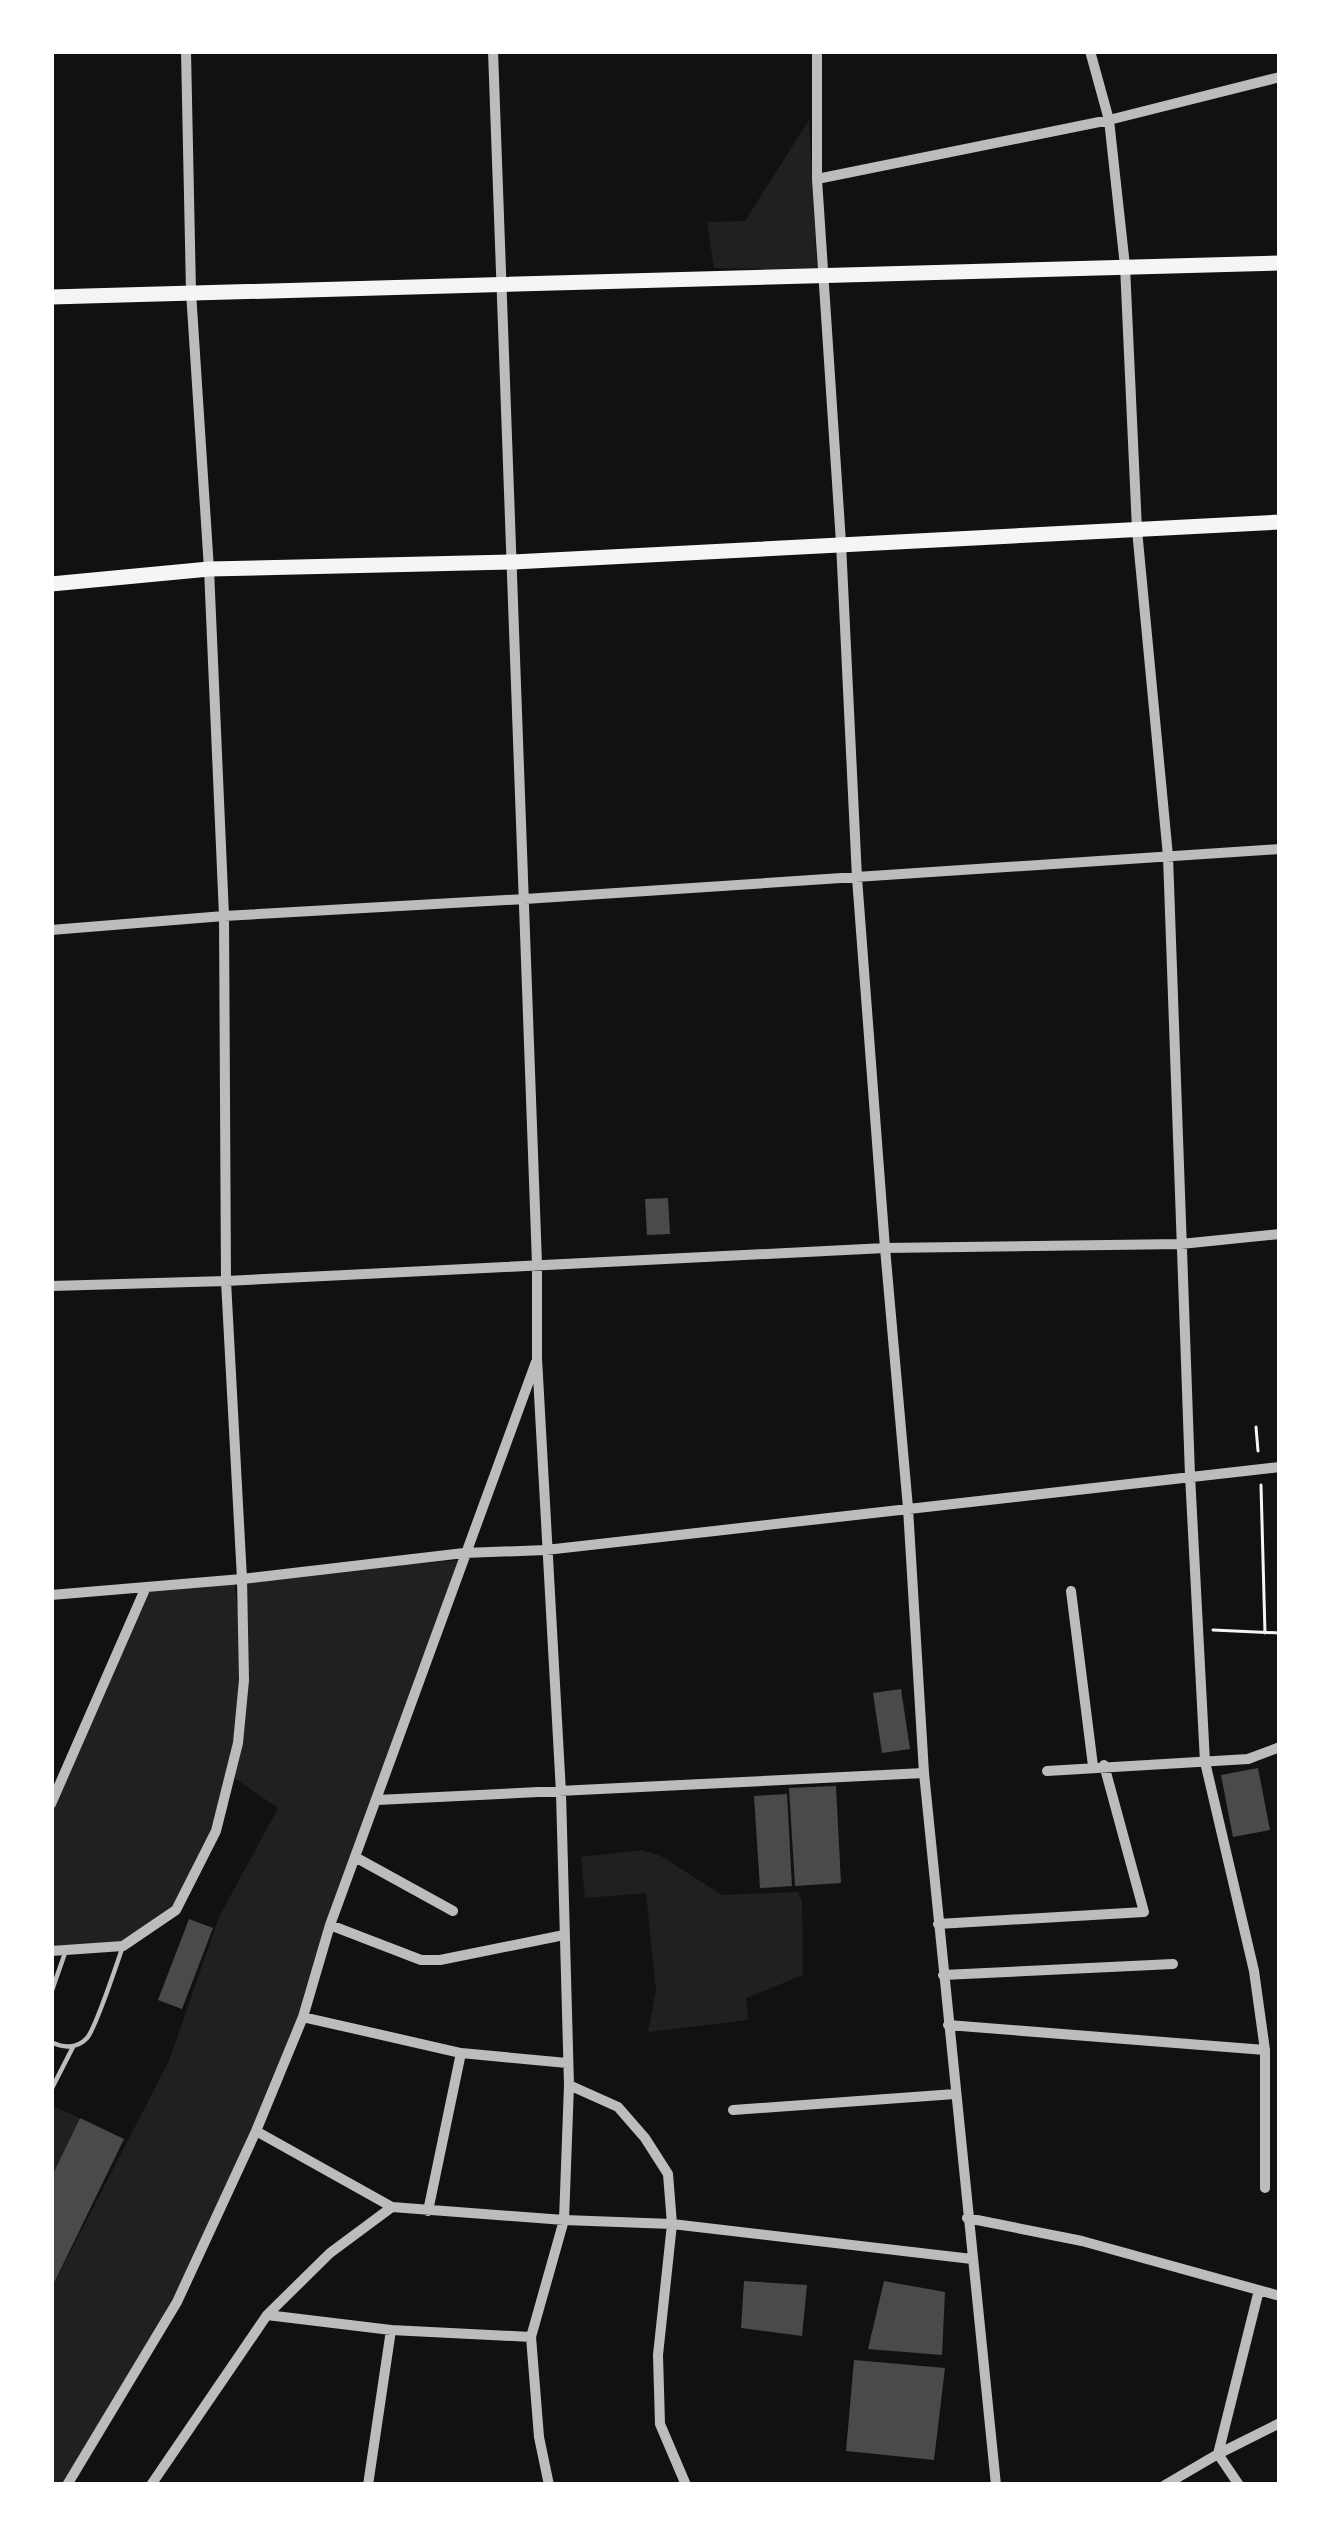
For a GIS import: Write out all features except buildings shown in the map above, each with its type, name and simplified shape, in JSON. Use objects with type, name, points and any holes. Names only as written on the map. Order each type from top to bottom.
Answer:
[{"type":"main road","points":[[51,297],[1280,263]]},
{"type":"main road","points":[[51,584],[209,569],[514,562],[1280,522]]},
{"type":"street","points":[[51,1951],[123,1946],[176,1910],[216,1831],[238,1743],[244,1680],[226,1281],[224,916],[191,292],[186,51]]},
{"type":"street","points":[[493,51],[538,1264],[537,1358],[561,1793],[569,2085],[564,2220],[531,2337],[539,2437],[549,2485]]},
{"type":"street","points":[[817,51],[817,179],[857,878],[908,1508],[924,1773],[997,2485]]},
{"type":"street","points":[[1090,51],[1109,120],[1125,266],[1137,530],[1168,856],[1204,1762],[1254,1971],[1265,2050],[1265,2188]]},
{"type":"street","points":[[817,179],[1109,120],[1280,77]]},
{"type":"street","points":[[51,930],[1280,850]]},
{"type":"street","points":[[51,1286],[885,1249],[1181,1244],[1280,1234]]},
{"type":"street","points":[[68,2485],[178,2302],[256,2131],[303,2017],[330,1925],[537,1358]]},
{"type":"street","points":[[51,1595],[464,1553],[546,1550],[1280,1467]]},
{"type":"street","points":[[51,1804],[146,1587]]},
{"type":"street","points":[[938,1924],[1144,1912],[1098,1766],[1072,1591]]},
{"type":"street","points":[[1048,1771],[1248,1759],[1280,1747]]},
{"type":"street","points":[[376,1800],[924,1773]]},
{"type":"street","points":[[355,1857],[453,1911]]},
{"type":"street","points":[[330,1925],[421,1960],[564,1935]]},
{"type":"street","points":[[944,1975],[1173,1964]]},
{"type":"street","points":[[303,2017],[461,2053],[567,2062]]},
{"type":"street","points":[[948,2025],[1265,2050]]},
{"type":"street","points":[[428,2211],[461,2053]]},
{"type":"street","points":[[569,2085],[618,2107],[668,2174],[672,2224],[658,2356],[660,2424],[686,2485]]},
{"type":"street","points":[[734,2110],[955,2094]]},
{"type":"street","points":[[256,2131],[392,2207],[672,2224],[972,2259]]},
{"type":"street","points":[[151,2485],[267,2315],[330,2252],[392,2207]]},
{"type":"street","points":[[967,2218],[1082,2240],[1280,2296]]},
{"type":"street","points":[[1239,2485],[1218,2454],[1259,2290]]},
{"type":"street","points":[[267,2315],[391,2330],[531,2337]]},
{"type":"street","points":[[368,2485],[391,2330]]},
{"type":"street","points":[[1165,2485],[1280,2422]]},
{"type":"lane","points":[[51,2090],[73,2047],[88,2038],[123,1946]]},
{"type":"lane","points":[[51,1993],[66,1950]]},
{"type":"lane","points":[[51,2042],[73,2047]]},
{"type":"path","points":[[1256,1427],[1265,1633]]},
{"type":"path","points":[[1199,1630],[1280,1633]]},
{"type":"shaded area","points":[[809,120],[817,270],[714,268],[707,222],[745,221]]},
{"type":"shaded area","points":[[461,1560],[303,2017],[177,2302],[67,2485],[51,2485],[51,2289],[169,2061],[219,1917],[278,1808],[230,1775],[216,1831],[176,1910],[123,1946],[51,1951],[51,1804],[146,1587],[234,1579],[239,1622],[242,1579]]},
{"type":"shaded area","points":[[642,1850],[661,1856],[722,1895],[798,1892],[803,1975],[746,1998],[748,2020],[648,2032],[656,1991],[646,1893],[585,1898],[581,1857]]},
{"type":"shaded area","points":[[51,2105],[80,2118],[51,2178]]}]
